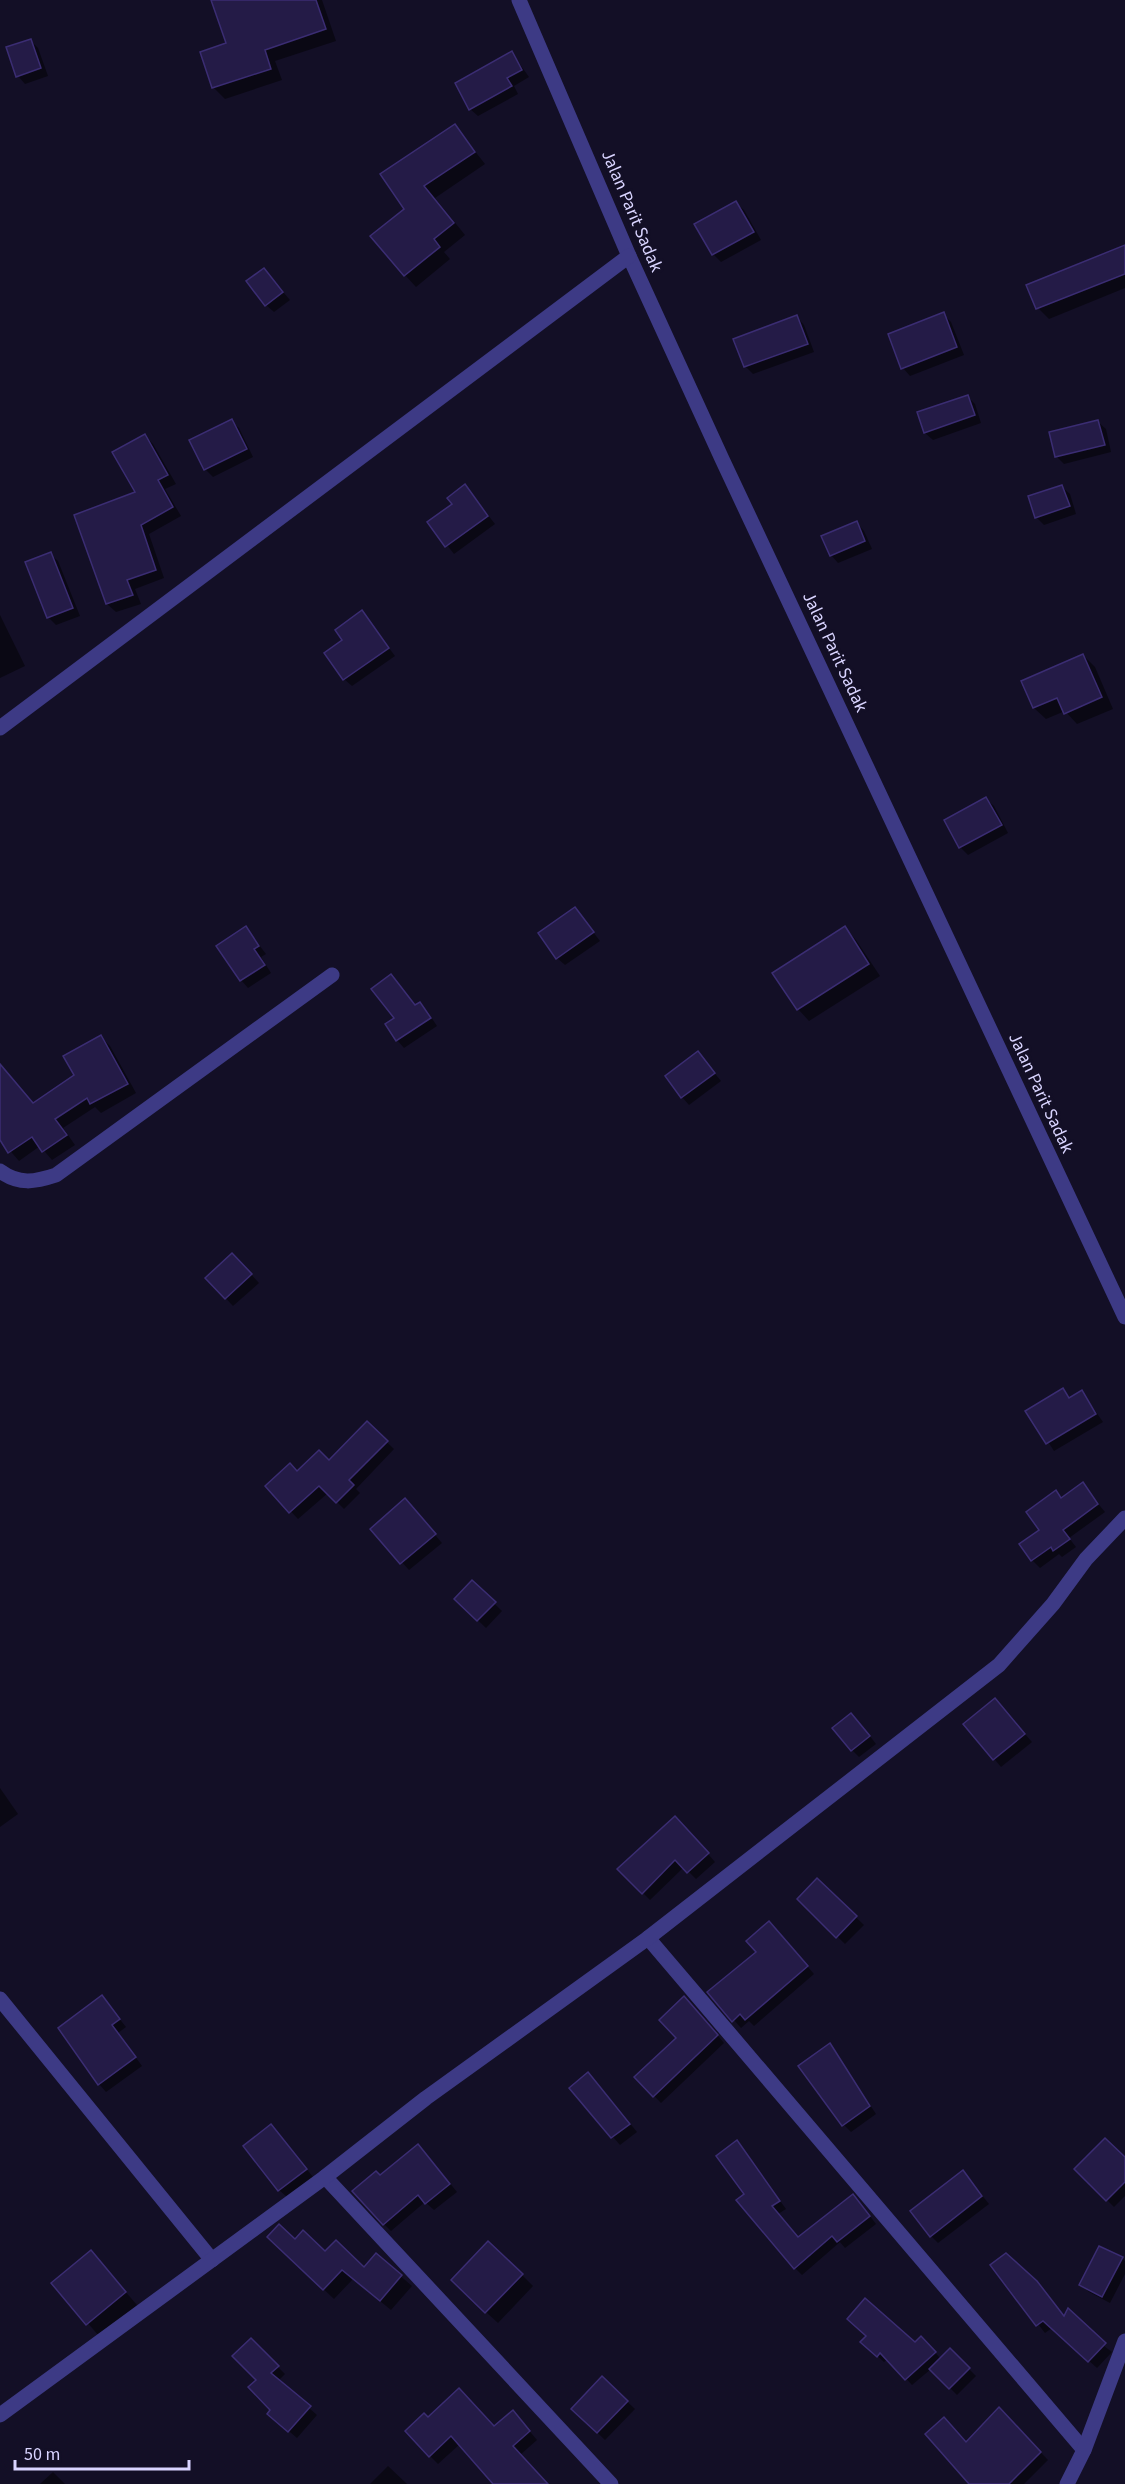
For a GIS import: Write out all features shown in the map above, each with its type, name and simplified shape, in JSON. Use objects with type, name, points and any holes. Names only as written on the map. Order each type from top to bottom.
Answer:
[{"type":"street","name":"Jalan Parit Sadak","points":[[519,0],[629,256],[1125,1317]]},
{"type":"street","points":[[0,728],[629,256]]},
{"type":"street","points":[[0,1171],[10,1178],[33,1183],[56,1175],[332,975]]},
{"type":"street","points":[[0,2415],[325,2176],[426,2098],[648,1938],[999,1665],[1053,1604],[1086,1559],[1125,1518]]},
{"type":"street","points":[[648,1938],[1084,2450]]},
{"type":"street","points":[[0,1999],[212,2260]]},
{"type":"street","points":[[325,2176],[611,2484]]},
{"type":"street","points":[[1067,2484],[1084,2450],[1125,2341]]},
{"type":"building","points":[[211,0],[316,0],[326,29],[265,50],[271,69],[212,88],[200,52],[226,43]]},
{"type":"building","points":[[31,39],[41,68],[16,77],[6,47]]},
{"type":"building","points":[[512,51],[522,70],[507,78],[512,86],[469,110],[455,83]]},
{"type":"building","points":[[455,124],[475,152],[424,186],[454,223],[434,239],[440,247],[404,276],[370,236],[404,209],[380,174]]},
{"type":"building","points":[[736,201],[754,232],[712,255],[694,224]]},
{"type":"building","points":[[1125,245],[1125,274],[1036,309],[1026,285]]},
{"type":"building","points":[[264,268],[283,292],[265,306],[246,281]]},
{"type":"building","points":[[944,312],[957,347],[901,369],[888,334]]},
{"type":"building","points":[[797,315],[808,344],[744,367],[733,339]]},
{"type":"building","points":[[968,395],[975,415],[924,433],[917,412]]},
{"type":"building","points":[[232,419],[247,449],[204,470],[189,440]]},
{"type":"building","points":[[1098,420],[1105,445],[1055,457],[1049,432]]},
{"type":"building","points":[[145,434],[168,475],[158,480],[173,507],[141,525],[156,570],[127,580],[133,595],[106,604],[74,515],[135,492],[112,452]]},
{"type":"building","points":[[465,484],[488,516],[445,547],[427,522],[452,504],[447,498]]},
{"type":"building","points":[[1062,485],[1070,506],[1035,518],[1028,496]]},
{"type":"building","points":[[857,521],[865,541],[830,556],[821,536]]},
{"type":"building","points":[[51,552],[73,608],[47,618],[25,562]]},
{"type":"building","points":[[362,610],[389,648],[343,680],[324,653],[342,640],[335,630]]},
{"type":"building","points":[[1083,654],[1102,697],[1064,714],[1057,698],[1033,708],[1021,681]]},
{"type":"building","points":[[986,797],[1002,825],[959,848],[944,820]]},
{"type":"building","points":[[575,907],[594,932],[556,959],[538,933]]},
{"type":"building","points":[[246,926],[259,946],[254,949],[265,965],[240,981],[216,946]]},
{"type":"building","points":[[845,926],[869,964],[797,1010],[772,973]]},
{"type":"building","points":[[391,974],[415,1005],[420,1002],[431,1018],[396,1041],[385,1024],[394,1018],[371,989]]},
{"type":"building","points":[[101,1035],[128,1084],[90,1104],[87,1098],[55,1119],[67,1135],[42,1152],[32,1137],[8,1153],[0,1140],[0,1064],[33,1103],[74,1075],[63,1056]]},
{"type":"building","points":[[698,1051],[715,1073],[681,1098],[665,1076]]},
{"type":"building","points":[[232,1253],[252,1274],[225,1299],[205,1278]]},
{"type":"building","points":[[1063,1388],[1069,1398],[1082,1390],[1096,1414],[1046,1444],[1025,1411]]},
{"type":"building","points":[[367,1421],[388,1441],[349,1480],[354,1485],[336,1503],[319,1486],[289,1513],[265,1486],[290,1463],[297,1471],[319,1450],[329,1460]]},
{"type":"building","points":[[1083,1482],[1098,1504],[1063,1530],[1070,1539],[1053,1551],[1051,1547],[1031,1561],[1019,1544],[1039,1530],[1026,1512],[1056,1490],[1061,1498]]},
{"type":"building","points":[[405,1498],[436,1534],[400,1564],[370,1529]]},
{"type":"building","points":[[472,1580],[496,1602],[477,1621],[454,1599]]},
{"type":"building","points":[[995,1698],[1025,1734],[993,1760],[963,1724]]},
{"type":"building","points":[[851,1713],[870,1736],[851,1751],[832,1728]]},
{"type":"building","points":[[675,1816],[709,1853],[687,1873],[675,1860],[642,1894],[617,1869]]},
{"type":"building","points":[[817,1878],[857,1916],[836,1938],[797,1899]]},
{"type":"building","points":[[769,1921],[808,1966],[745,2020],[740,2014],[732,2022],[707,1992],[756,1952],[746,1941]]},
{"type":"building","points":[[102,1995],[120,2019],[112,2025],[136,2057],[98,2085],[58,2028]]},
{"type":"building","points":[[684,1996],[718,2035],[653,2097],[634,2077],[676,2038],[659,2020]]},
{"type":"building","points":[[830,2043],[870,2106],[842,2126],[798,2066]]},
{"type":"building","points":[[588,2072],[630,2124],[611,2138],[569,2088]]},
{"type":"building","points":[[271,2124],[307,2169],[278,2191],[243,2146]]},
{"type":"building","points":[[1105,2138],[1125,2157],[1125,2182],[1106,2201],[1074,2169]]},
{"type":"building","points":[[737,2140],[780,2201],[772,2206],[798,2237],[853,2194],[870,2216],[837,2242],[832,2236],[794,2269],[736,2200],[744,2194],[716,2156]]},
{"type":"building","points":[[418,2144],[450,2184],[425,2204],[418,2195],[383,2225],[352,2191],[376,2171],[380,2175]]},
{"type":"building","points":[[963,2170],[982,2196],[930,2237],[910,2211]]},
{"type":"building","points":[[279,2224],[295,2239],[303,2230],[325,2251],[336,2240],[364,2267],[376,2253],[402,2275],[380,2301],[342,2270],[323,2290],[267,2237]]},
{"type":"building","points":[[488,2241],[523,2274],[485,2313],[451,2280]]},
{"type":"building","points":[[1099,2246],[1123,2257],[1102,2297],[1079,2285]]},
{"type":"building","points":[[91,2250],[126,2292],[86,2325],[51,2283]]},
{"type":"building","points":[[1006,2253],[1037,2281],[1064,2316],[1068,2308],[1106,2343],[1088,2362],[1043,2321],[1036,2326],[990,2265]]},
{"type":"building","points":[[865,2298],[915,2342],[921,2336],[936,2352],[905,2380],[880,2353],[877,2357],[860,2342],[866,2336],[847,2319]]},
{"type":"building","points":[[251,2338],[279,2366],[271,2373],[311,2406],[288,2432],[267,2414],[270,2410],[248,2387],[256,2380],[232,2356]]},
{"type":"building","points":[[950,2348],[970,2368],[949,2389],[929,2369]]},
{"type":"building","points":[[602,2376],[628,2401],[597,2433],[571,2409]]},
{"type":"building","points":[[459,2388],[494,2426],[513,2410],[530,2431],[513,2446],[548,2484],[493,2484],[451,2436],[429,2457],[405,2431],[424,2413],[428,2417]]},
{"type":"building","points":[[999,2407],[1041,2452],[1009,2484],[969,2484],[925,2434],[944,2417],[966,2442]]}]
